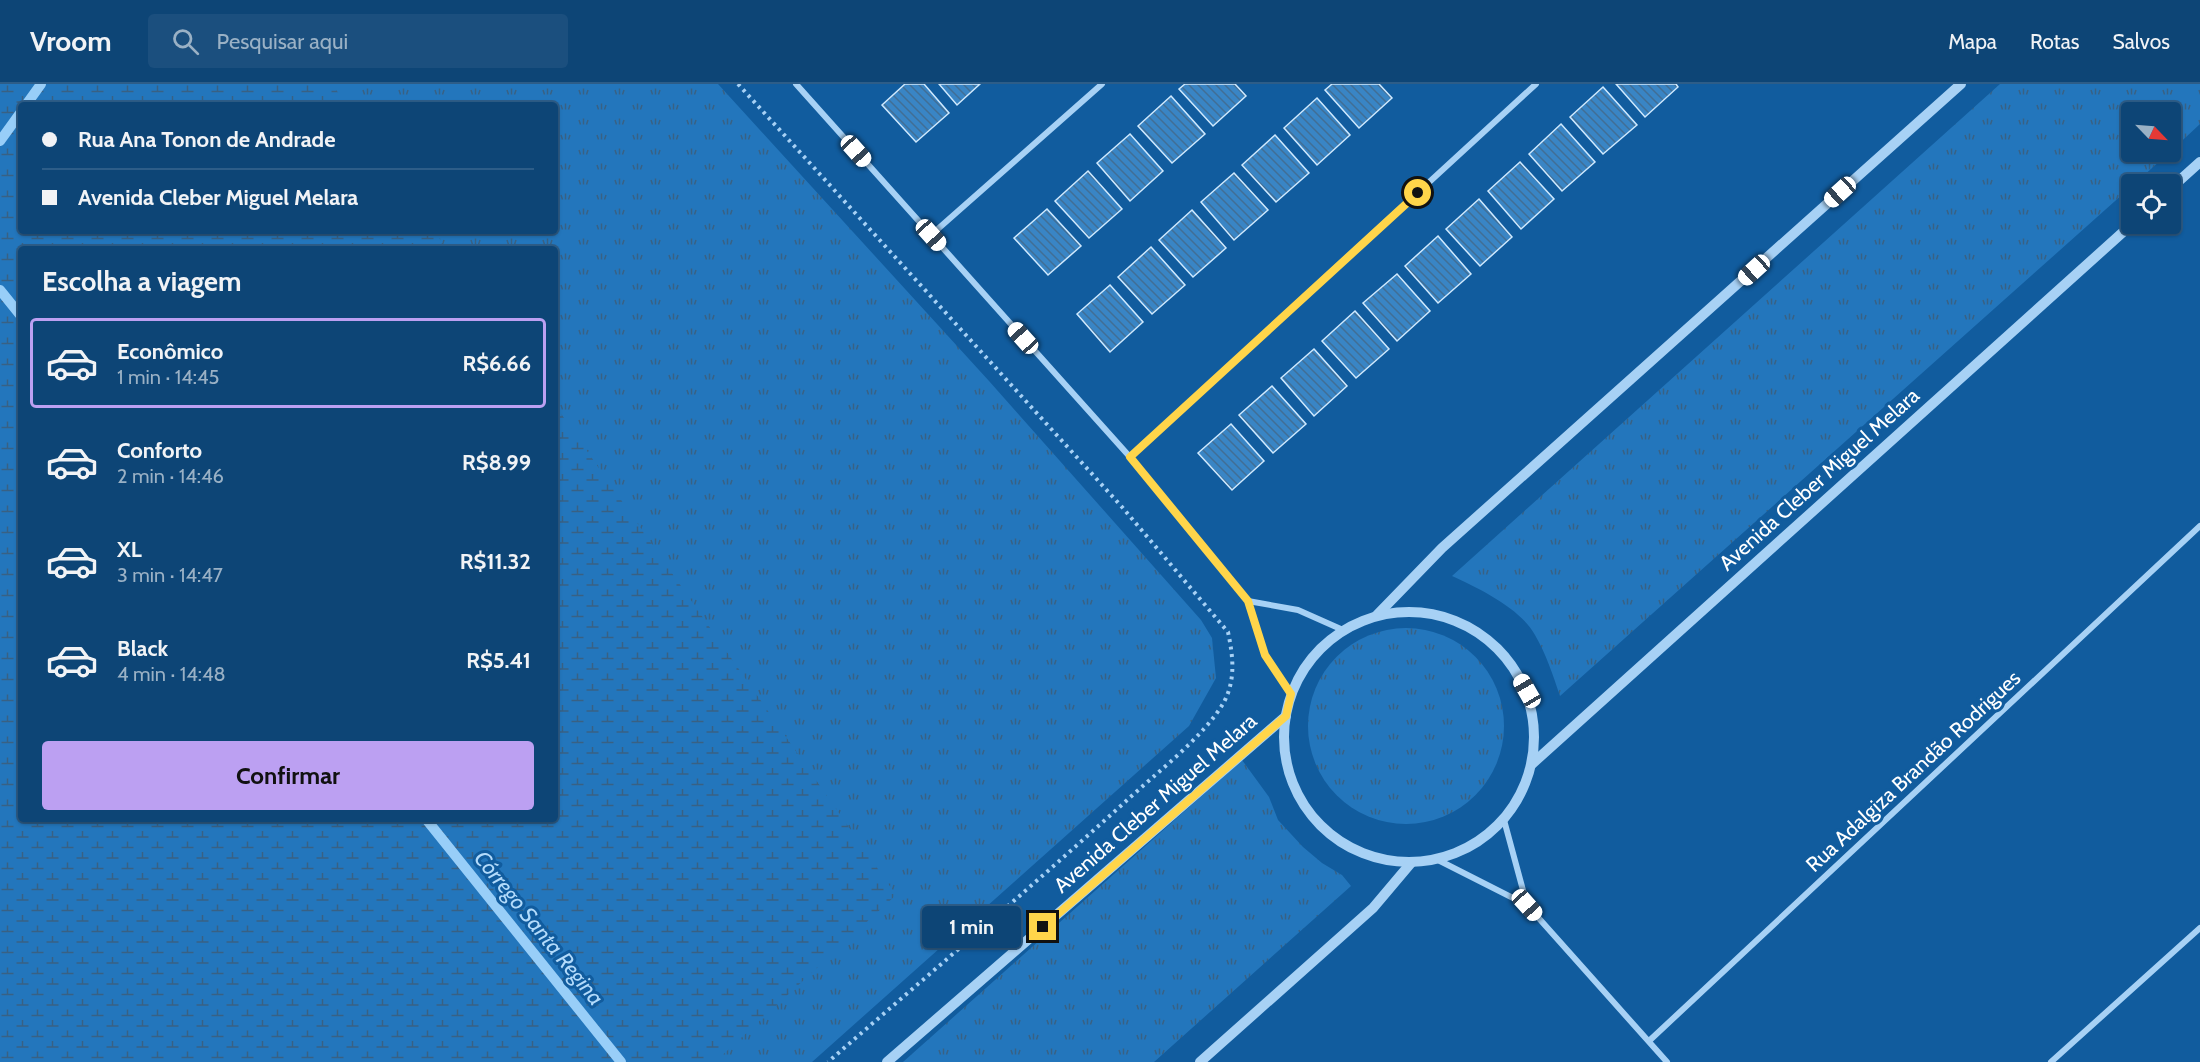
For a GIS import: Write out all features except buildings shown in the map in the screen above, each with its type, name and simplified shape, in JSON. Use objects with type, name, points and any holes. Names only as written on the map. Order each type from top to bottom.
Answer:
[{"type":"street","points":[[796,84],[1130,457],[1248,601],[1265,655],[1291,694]]},
{"type":"street","points":[[931,235],[1102,84]]},
{"type":"street","points":[[1130,457],[1536,84]]},
{"type":"street","points":[[1377,615],[1442,548],[1961,84]]},
{"type":"street","points":[[2181,179],[2200,162]]},
{"type":"street","name":"Avenida Cleber Miguel Melara","points":[[1532,764],[2121,234]]},
{"type":"street","name":"Rua Adalgiza Brandão Rodrigues","points":[[1648,1041],[2200,526]]},
{"type":"street","points":[[1248,601],[1298,610],[1343,630]]},
{"type":"street","points":[[1414,610],[1450,617],[1483,634],[1509,659],[1527,691],[1535,727],[1532,764],[1521,794],[1504,820],[1474,846],[1438,860],[1411,863],[1375,858],[1341,843],[1314,819],[1294,788],[1284,753],[1286,716],[1291,694],[1303,669],[1321,647],[1343,630],[1377,615],[1414,610]]},
{"type":"street","name":"Avenida Cleber Miguel Melara","points":[[887,1062],[1286,716]]},
{"type":"street","points":[[1504,820],[1527,905]]},
{"type":"street","points":[[1438,860],[1527,905],[1667,1062]]},
{"type":"street","points":[[1200,1062],[1373,908],[1411,863]]},
{"type":"street","points":[[2051,1062],[2200,928]]},
{"type":"path","points":[[738,84],[1122,507],[1228,632],[1233,657],[1233,679],[1227,694],[1207,726],[1111,814],[828,1062]]},
{"type":"green space","points":[[0,84],[718,84],[989,381],[1201,620],[1212,638],[1216,678],[1189,726],[812,1062],[0,1062]]},
{"type":"green space","points":[[0,84],[332,84],[345,102],[18,102],[18,234],[436,234],[445,246],[18,246],[18,822],[558,822],[558,409],[896,895],[715,1062],[1,1062]]},
{"type":"green space","points":[[2000,84],[2200,84],[2200,124],[2181,142],[2181,102],[2121,102],[2121,162],[2159,162],[2145,174],[2121,174],[2121,196],[1560,696],[1543,650],[1520,616],[1498,600],[1452,576]]},
{"type":"green space","points":[[1396,628],[1416,628],[1444,635],[1461,644],[1476,656],[1488,671],[1497,688],[1504,716],[1504,736],[1497,764],[1488,781],[1476,796],[1461,808],[1444,817],[1416,824],[1396,824],[1368,817],[1351,808],[1336,796],[1324,781],[1315,764],[1308,736],[1308,716],[1315,688],[1324,671],[1336,656],[1351,644],[1368,635]]},
{"type":"green space","points":[[1242,760],[1269,797],[1278,820],[1303,847],[1322,863],[1342,875],[1351,886],[1154,1062],[903,1062]]},
{"type":"waterway","name":"Córrego Santa Regina","points":[[28,102],[41,84]]},
{"type":"waterway","name":"Córrego Santa Regina","points":[[0,141],[18,116]]},
{"type":"waterway","name":"Córrego Santa Regina","points":[[0,290],[18,312]]},
{"type":"waterway","name":"Córrego Santa Regina","points":[[428,822],[621,1062]]},
{"type":"route","points":[[1043,927],[1286,716],[1291,694],[1265,655],[1248,601],[1130,457],[1418,193]]}]
